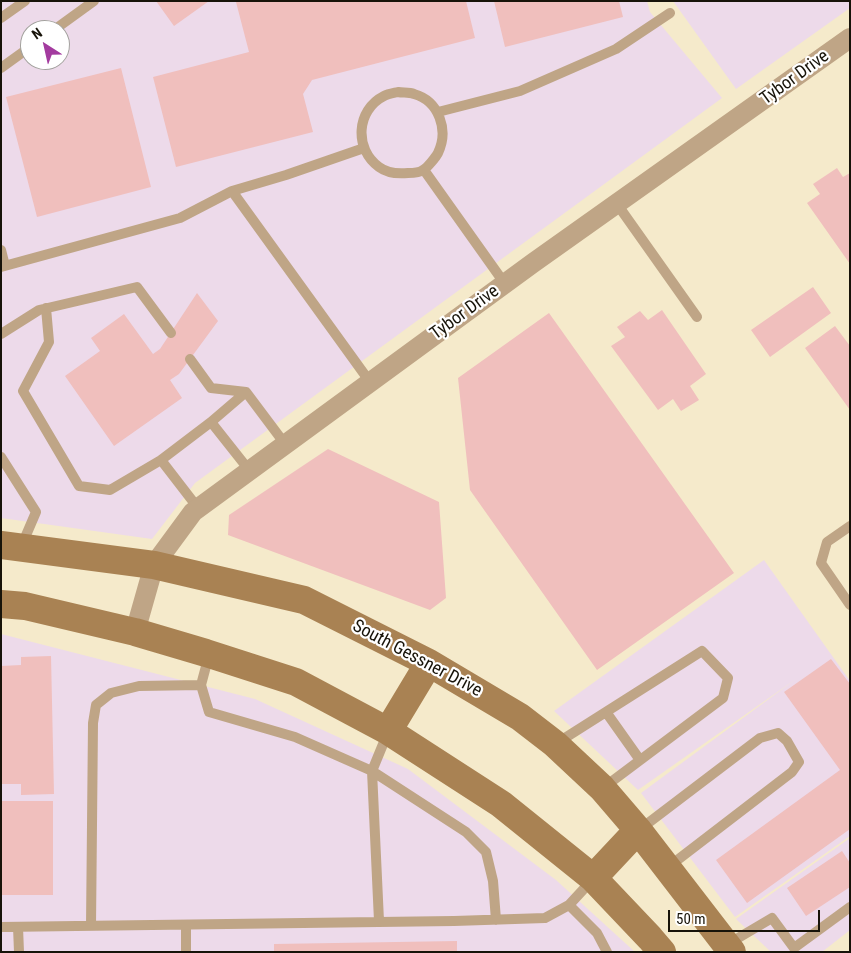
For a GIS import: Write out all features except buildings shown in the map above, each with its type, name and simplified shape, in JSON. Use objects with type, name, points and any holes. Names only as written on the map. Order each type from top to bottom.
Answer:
[{"type":"main road","name":"South Gessner Drive","points":[[11,546],[154,565],[304,600],[430,663],[520,717],[555,744],[602,788],[638,830],[729,948]]},
{"type":"main road","points":[[1,604],[25,606],[135,632],[296,682],[388,731],[501,804],[593,878],[662,952]]},
{"type":"main road","points":[[388,731],[430,663]]},
{"type":"main road","points":[[593,878],[638,830]]},
{"type":"street","name":"Tybor Drive","points":[[135,632],[154,565],[193,512],[505,284],[850,38]]},
{"type":"lane","points":[[1,18],[26,1]]},
{"type":"lane","points":[[68,20],[94,1]]},
{"type":"lane","points":[[438,112],[520,91],[616,49],[670,13]]},
{"type":"lane","points":[[1,68],[20,54]]},
{"type":"lane","points":[[398,92],[414,94],[428,101],[438,112],[443,126],[443,140],[437,154],[424,170],[396,174],[380,168],[368,156],[361,140],[362,123],[370,107],[383,96],[398,92]]},
{"type":"lane","points":[[1,250],[3,266],[180,218],[232,191],[286,175],[364,148]]},
{"type":"lane","points":[[424,170],[505,284]]},
{"type":"lane","points":[[232,191],[370,382]]},
{"type":"lane","points":[[617,204],[697,316]]},
{"type":"lane","points":[[1,334],[38,310],[137,288],[171,334]]},
{"type":"lane","points":[[46,308],[49,342],[23,391],[79,486],[110,490],[161,460],[211,422],[246,392]]},
{"type":"lane","points":[[190,359],[211,388],[246,392],[285,444]]},
{"type":"lane","points":[[211,422],[249,470]]},
{"type":"lane","points":[[1,457],[36,512],[11,546]]},
{"type":"lane","points":[[161,460],[198,508]]},
{"type":"lane","points":[[850,526],[827,542],[821,563],[850,605]]},
{"type":"lane","points":[[555,744],[702,651],[728,678],[723,698],[602,788]]},
{"type":"lane","points":[[210,654],[201,685],[209,712],[295,737],[372,771],[466,832],[486,852],[493,881],[496,920]]},
{"type":"lane","points":[[91,926],[92,723],[96,705],[111,693],[139,686],[201,685]]},
{"type":"lane","points":[[606,712],[640,760]]},
{"type":"lane","points":[[379,921],[372,771],[388,731]]},
{"type":"lane","points":[[638,830],[760,738],[778,734],[787,741],[798,762],[792,772],[667,868]]},
{"type":"lane","points":[[1,927],[545,918],[569,905],[593,878]]},
{"type":"lane","points":[[569,905],[597,933],[607,952]]},
{"type":"lane","points":[[729,948],[772,918],[794,948],[850,907]]},
{"type":"lane","points":[[186,924],[186,952]]},
{"type":"lane","points":[[18,927],[19,952]]},
{"type":"shaded area","points":[[1,1],[647,1],[650,12],[722,98],[195,483],[152,539],[1,518]]},
{"type":"shaded area","points":[[673,1],[850,1],[850,8],[736,89]]},
{"type":"shaded area","points":[[764,560],[850,681],[850,836],[735,917],[641,793],[796,679],[638,790],[554,711]]},
{"type":"shaded area","points":[[1,634],[255,699],[408,769],[556,880],[635,952],[1,952]]},
{"type":"shaded area","points":[[850,838],[850,930],[822,952],[771,952],[736,919]]}]
